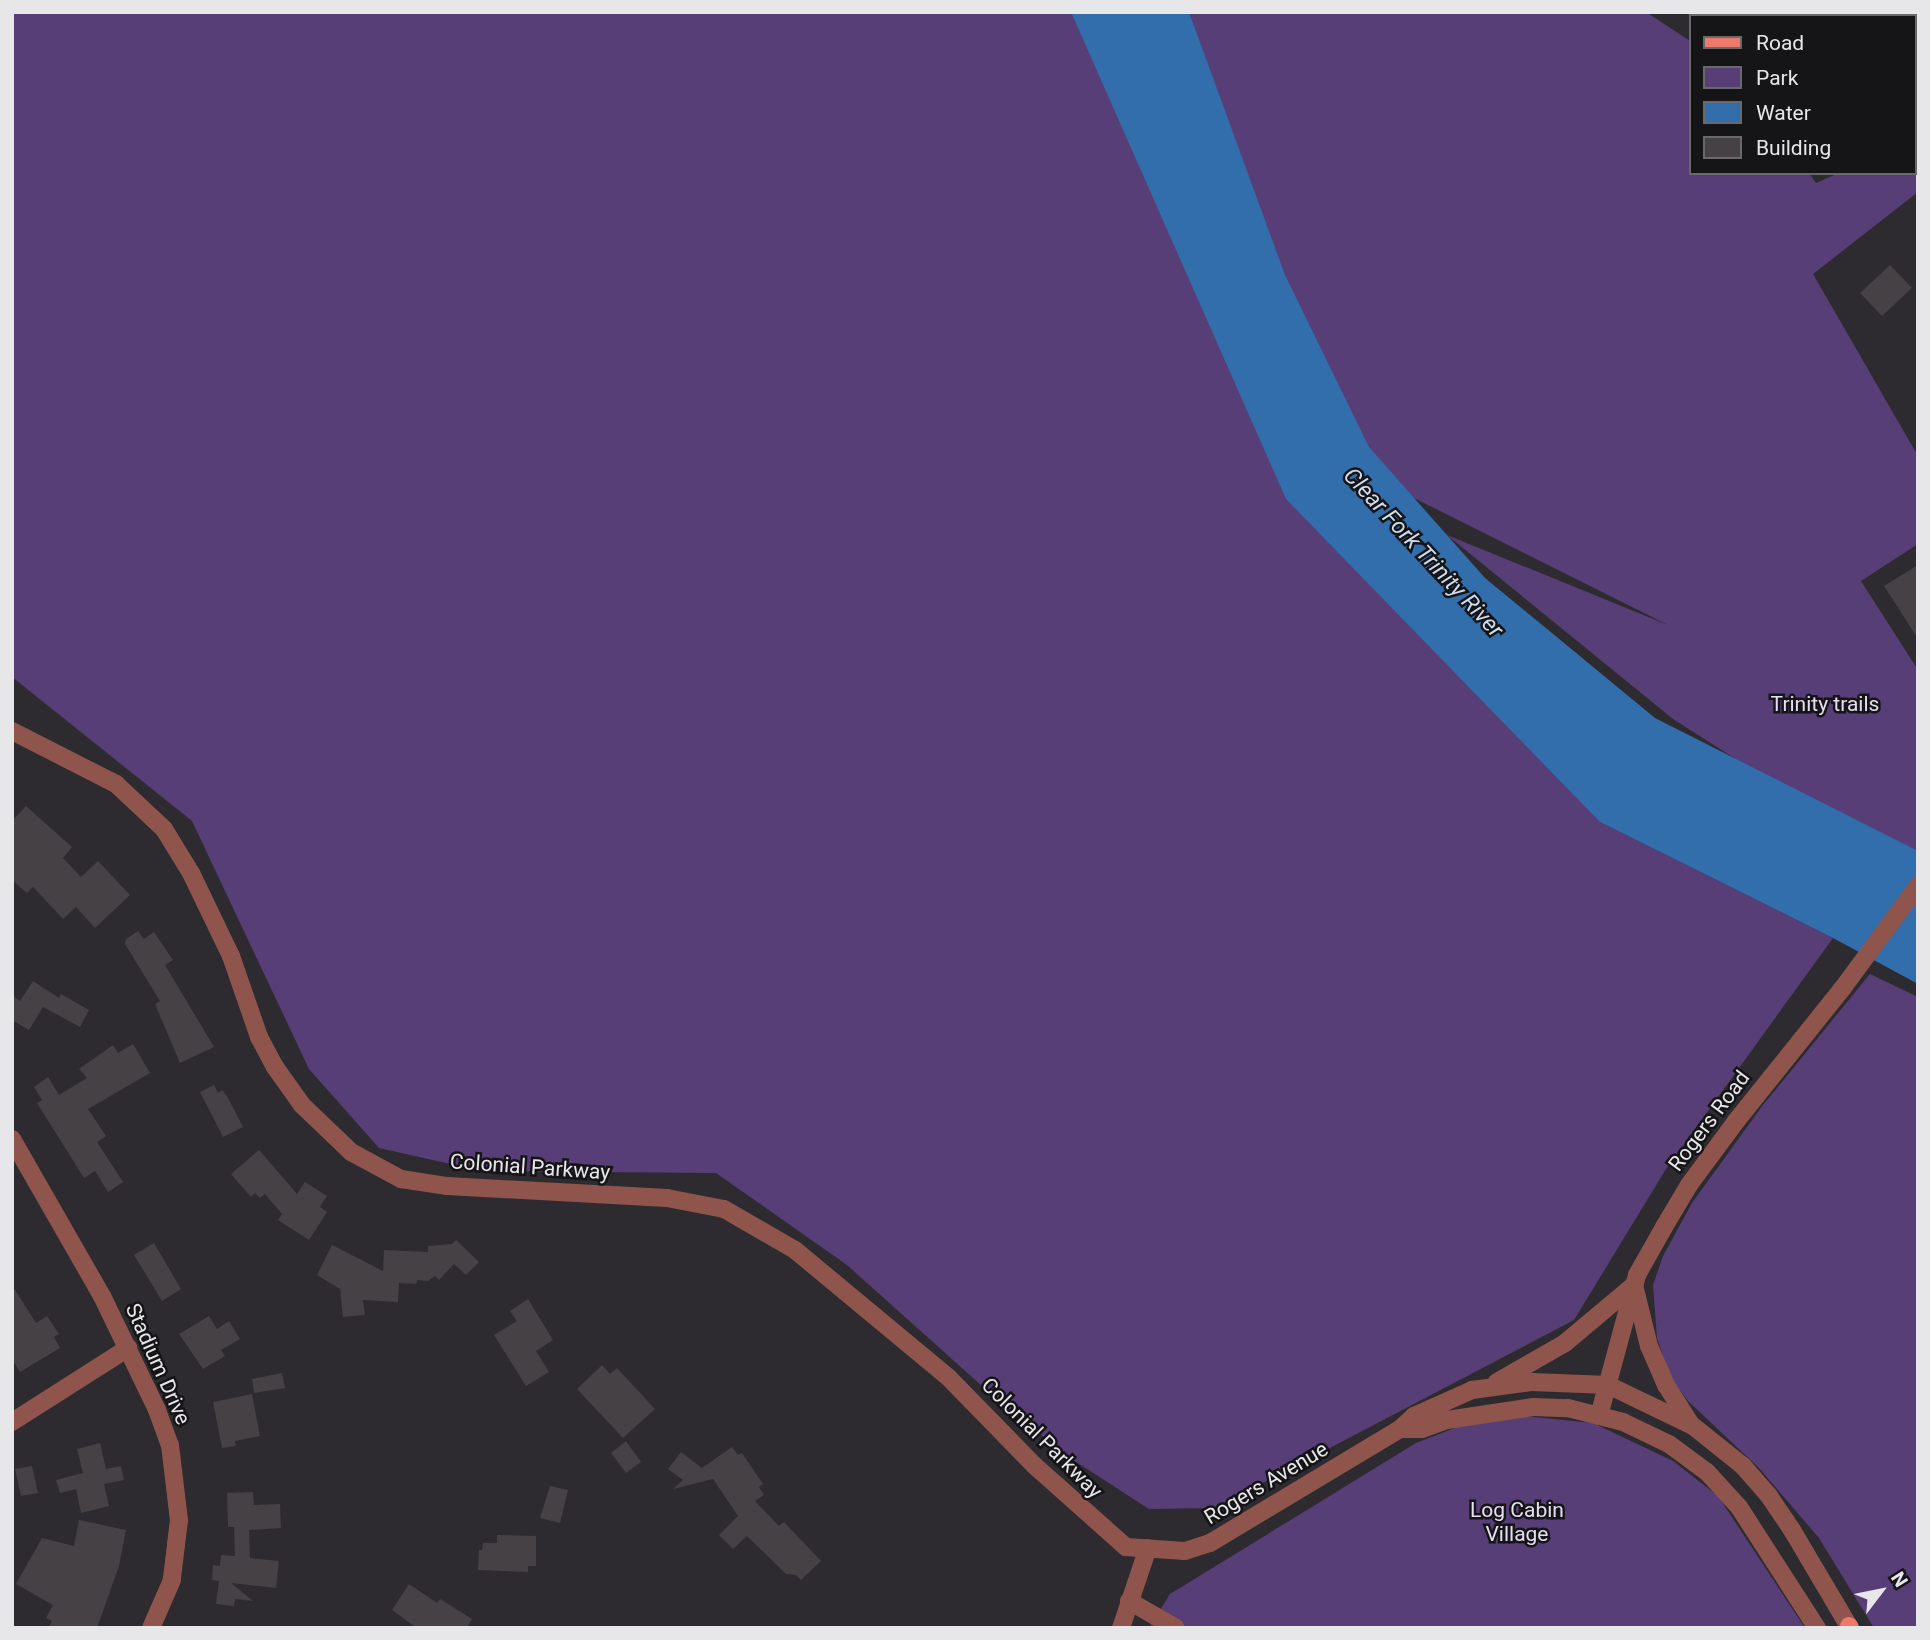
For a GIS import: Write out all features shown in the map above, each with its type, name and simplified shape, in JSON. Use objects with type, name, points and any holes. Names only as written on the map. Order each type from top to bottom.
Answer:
[{"type":"street","name":"Colonial Parkway","points":[[12,731],[116,784],[164,829],[191,873],[231,956],[259,1037],[275,1067],[302,1105],[351,1152],[401,1179],[447,1186],[667,1198],[724,1209],[795,1250],[950,1378],[1035,1466],[1113,1538],[1126,1547],[1148,1548]]},
{"type":"street","name":"Rogers Road","points":[[1599,1416],[1634,1285],[1643,1263],[1695,1176],[1842,989],[1918,886]]},
{"type":"street","name":"Stadium Drive","points":[[12,1139],[102,1296],[157,1410],[170,1445],[176,1476],[179,1520],[172,1580],[151,1628]]},
{"type":"street","points":[[1485,1388],[1564,1343],[1634,1285],[1649,1346],[1666,1385],[1693,1426]]},
{"type":"street","points":[[12,1422],[128,1348]]},
{"type":"street","name":"Rogers Avenue","points":[[1148,1548],[1185,1551],[1210,1544],[1437,1404],[1485,1388],[1532,1381],[1608,1385]]},
{"type":"street","points":[[1608,1385],[1693,1426],[1743,1466],[1769,1496],[1849,1627]]},
{"type":"street","name":"Rogers Avenue","points":[[1399,1429],[1422,1429],[1447,1420],[1533,1406],[1568,1408],[1599,1416]]},
{"type":"street","points":[[1599,1416],[1623,1422],[1669,1444],[1707,1472],[1739,1507],[1817,1628]]},
{"type":"street","points":[[1121,1628],[1148,1548]]},
{"type":"street","points":[[1129,1601],[1176,1628]]},
{"type":"green space","points":[[12,12],[1142,12],[1084,40],[1600,822],[1833,938],[1666,1169],[1574,1320],[1215,1508],[1149,1509],[1067,1456],[992,1395],[847,1265],[716,1173],[482,1171],[379,1148],[309,1069],[192,821],[12,677]]},
{"type":"green space","name":"Trinity trails","points":[[1189,12],[1646,12],[1688,40],[1688,175],[1810,175],[1816,183],[1834,175],[1916,175],[1918,141],[1918,192],[1813,274],[1918,456],[1918,544],[1861,581],[1918,670],[1918,875],[1673,719],[1447,535],[1668,625],[1348,465]]},
{"type":"green space","points":[[1870,974],[1918,997],[1918,1628],[1874,1628],[1819,1538],[1759,1468],[1688,1401],[1671,1378],[1657,1338],[1653,1285],[1663,1256],[1692,1203],[1763,1105]]},
{"type":"green space","name":"Log Cabin Village","points":[[1513,1415],[1593,1423],[1673,1461],[1718,1496],[1805,1628],[1149,1628],[1170,1594],[1416,1443],[1465,1424]]},
{"type":"water","name":"Clear Fork Trinity River","points":[[1071,12],[1189,12],[1285,275],[1369,447],[1485,578],[1655,718],[1918,851],[1918,984],[1833,938],[1600,822],[1286,499]]},
{"type":"building","points":[[1890,265],[1912,288],[1882,316],[1860,293]]},
{"type":"building","points":[[1918,565],[1918,639],[1884,586]]},
{"type":"building","points":[[26,806],[72,847],[63,858],[81,877],[98,861],[130,895],[95,928],[76,907],[63,919],[33,887],[27,893],[12,880],[12,821]]},
{"type":"building","points":[[138,931],[144,939],[154,932],[173,960],[165,965],[214,1047],[180,1063],[155,1004],[160,1001],[125,944],[126,939]]},
{"type":"building","points":[[33,981],[59,998],[61,994],[89,1010],[80,1027],[43,1007],[29,1030],[12,1020],[12,995],[20,1001]]},
{"type":"building","points":[[133,1044],[150,1073],[88,1109],[106,1136],[97,1142],[123,1182],[108,1192],[95,1171],[84,1178],[37,1103],[42,1100],[34,1087],[48,1077],[59,1095],[87,1078],[79,1069],[113,1045],[118,1053]]},
{"type":"building","points":[[214,1085],[218,1093],[222,1090],[227,1096],[243,1127],[223,1137],[200,1092]]},
{"type":"building","points":[[259,1150],[297,1194],[305,1182],[327,1196],[320,1207],[327,1212],[309,1240],[278,1220],[282,1214],[265,1194],[260,1198],[255,1193],[251,1197],[231,1174]]},
{"type":"building","points":[[456,1240],[479,1262],[466,1275],[454,1264],[439,1280],[435,1276],[428,1281],[417,1280],[416,1284],[399,1283],[398,1302],[363,1300],[365,1315],[343,1317],[340,1289],[317,1275],[332,1245],[383,1271],[384,1250],[428,1252],[428,1246],[452,1244]]},
{"type":"building","points":[[154,1243],[181,1289],[162,1301],[134,1255]]},
{"type":"building","points":[[12,1285],[36,1323],[47,1316],[59,1334],[54,1337],[60,1348],[20,1372],[12,1359]]},
{"type":"building","points":[[528,1299],[553,1340],[536,1351],[549,1372],[526,1386],[494,1335],[517,1321],[510,1311]]},
{"type":"building","points":[[209,1316],[217,1329],[229,1321],[240,1339],[221,1350],[225,1356],[203,1369],[179,1334]]},
{"type":"building","points":[[602,1365],[610,1374],[617,1368],[655,1409],[623,1438],[577,1389]]},
{"type":"building","points":[[282,1373],[285,1388],[254,1393],[252,1379]]},
{"type":"building","points":[[252,1394],[260,1436],[235,1441],[236,1446],[222,1448],[213,1402]]},
{"type":"building","points":[[626,1441],[641,1462],[626,1473],[611,1453]]},
{"type":"building","points":[[100,1443],[106,1469],[121,1466],[124,1480],[104,1484],[109,1506],[81,1513],[76,1489],[60,1493],[56,1480],[83,1473],[77,1449]]},
{"type":"building","points":[[732,1447],[738,1455],[742,1453],[763,1484],[759,1487],[764,1495],[755,1501],[779,1526],[784,1522],[821,1561],[801,1580],[796,1575],[786,1574],[747,1536],[733,1549],[719,1535],[738,1516],[713,1479],[673,1489],[683,1480],[668,1469],[681,1452],[702,1468]]},
{"type":"building","points":[[32,1466],[38,1493],[21,1496],[15,1469]]},
{"type":"building","points":[[550,1486],[568,1490],[560,1523],[540,1518]]},
{"type":"building","points":[[253,1492],[254,1505],[280,1504],[281,1528],[249,1530],[250,1558],[279,1561],[276,1588],[231,1583],[253,1601],[235,1599],[234,1606],[216,1604],[219,1581],[212,1580],[213,1565],[220,1566],[221,1555],[235,1556],[234,1527],[228,1527],[227,1493]]},
{"type":"building","points":[[79,1520],[126,1530],[119,1566],[97,1628],[48,1628],[52,1621],[46,1618],[53,1605],[16,1584],[42,1538],[74,1546]]},
{"type":"building","points":[[497,1535],[536,1536],[536,1566],[528,1566],[528,1572],[478,1570],[479,1550],[482,1550],[483,1543],[497,1543]]},
{"type":"building","points":[[409,1584],[437,1603],[440,1599],[472,1619],[467,1628],[417,1628],[392,1610]]}]
